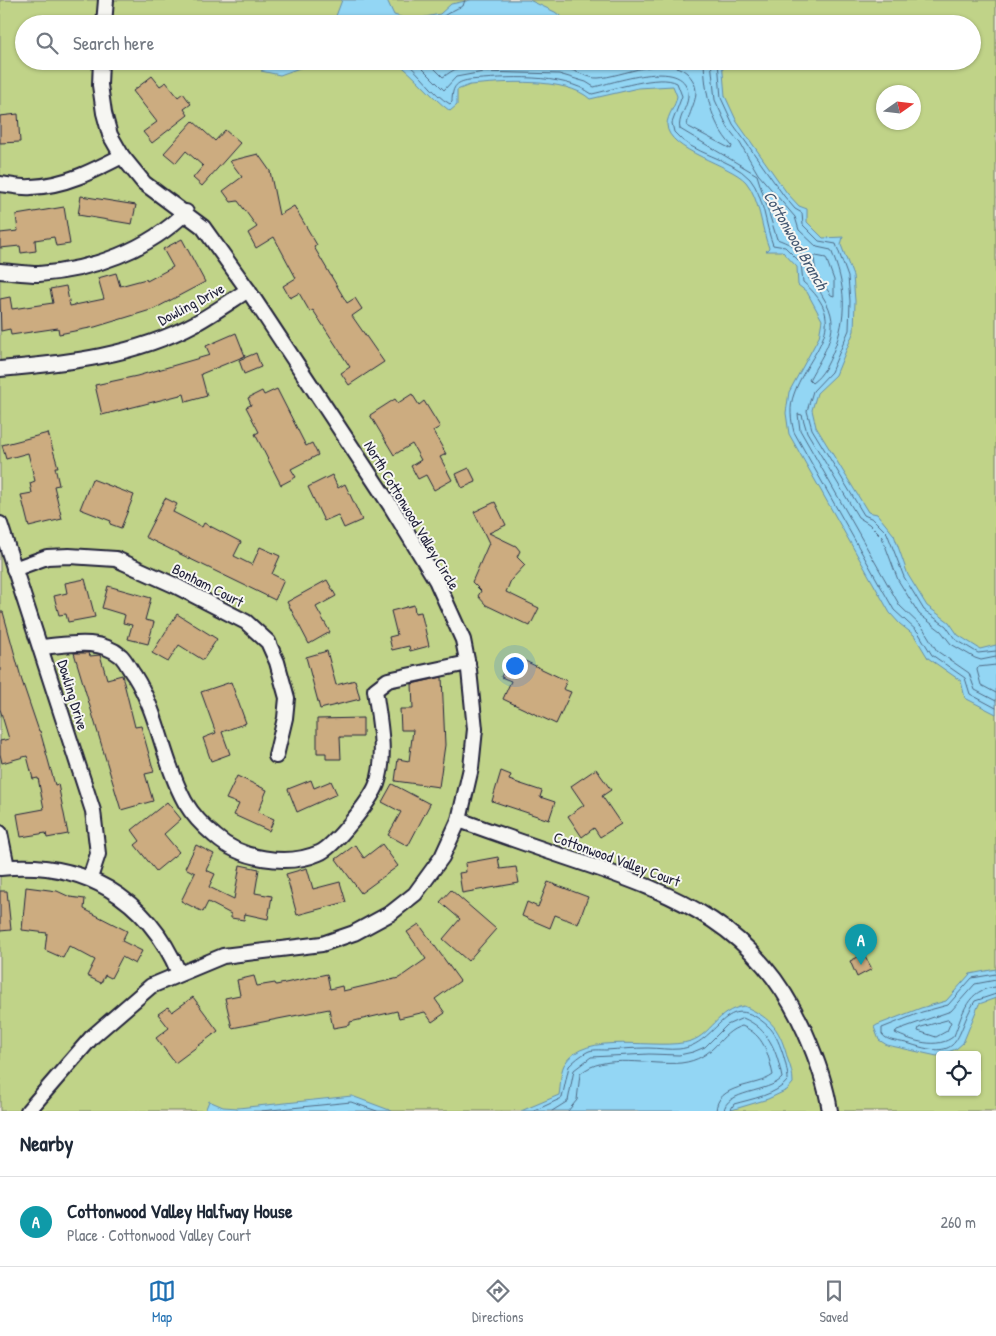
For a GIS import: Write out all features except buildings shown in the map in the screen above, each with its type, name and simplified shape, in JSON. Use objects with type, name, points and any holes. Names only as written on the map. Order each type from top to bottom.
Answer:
[{"type":"street","points":[[105,15],[106,0]]},
{"type":"street","name":"North Cottonwood Valley Circle","points":[[28,1111],[92,1037],[151,986],[223,956],[322,944],[354,933],[391,914],[415,894],[442,857],[459,820],[471,768],[475,729],[468,663],[457,625],[436,580],[392,508],[248,290],[203,227],[186,212],[144,183],[122,156],[110,135],[104,113],[100,85],[101,70]]},
{"type":"street","points":[[0,184],[30,188],[68,180],[87,175],[122,156]]},
{"type":"street","points":[[0,271],[37,274],[70,269],[111,259],[140,246],[173,225],[186,212]]},
{"type":"street","name":"Dowling Drive","points":[[0,369],[69,363],[116,353],[160,339],[196,323],[248,290]]},
{"type":"street","name":"Dowling Drive","points":[[0,524],[93,811],[98,854],[90,878]]},
{"type":"street","name":"Bonham Court","points":[[14,569],[47,557],[116,559],[174,585],[246,622],[268,642],[277,662],[287,698],[285,718],[276,756]]},
{"type":"street","points":[[41,647],[96,643],[121,656],[143,689],[185,802],[216,837],[235,850],[268,859],[302,857],[320,853],[342,832],[367,800],[377,784],[380,760],[381,739],[375,690],[381,684],[388,680],[468,663]]},
{"type":"street","name":"Cottonwood Valley Court","points":[[459,820],[630,878],[679,899],[708,915],[742,943],[773,976],[796,1013],[817,1058],[830,1111]]},
{"type":"street","points":[[0,832],[4,868],[40,866],[90,878],[122,897],[144,916],[163,940],[179,973]]},
{"type":"green space","points":[[0,0],[996,0],[996,1111],[0,1111]]},
{"type":"water","points":[[342,0],[387,0],[394,15],[336,15]]},
{"type":"water","points":[[471,0],[529,0],[559,15],[435,15],[440,14],[451,4]]},
{"type":"water","points":[[263,70],[294,70],[280,75],[261,71]]},
{"type":"water","name":"Cottonwood Branch","points":[[406,70],[723,70],[725,96],[737,122],[787,193],[799,206],[807,209],[807,222],[823,238],[843,237],[841,245],[853,276],[855,301],[854,331],[836,375],[817,393],[812,410],[816,427],[868,512],[877,514],[894,535],[908,575],[927,606],[949,622],[958,635],[980,649],[996,645],[996,714],[965,698],[961,681],[928,658],[914,635],[890,613],[789,434],[786,413],[789,392],[819,337],[822,320],[807,292],[798,285],[797,267],[782,251],[766,251],[769,248],[757,205],[746,182],[738,175],[688,150],[670,134],[667,121],[677,96],[673,86],[638,88],[590,99],[566,87],[550,84],[516,82],[470,85],[457,90],[457,105],[450,111]]},
{"type":"water","points":[[996,969],[996,998],[979,1004],[963,1043],[956,1049],[936,1051],[936,1056],[887,1045],[879,1040],[874,1027],[921,1008],[946,1001],[970,974]]},
{"type":"water","points":[[744,1006],[769,1021],[778,1033],[792,1074],[793,1083],[787,1090],[768,1099],[728,1111],[521,1111],[559,1095],[564,1065],[574,1054],[588,1047],[623,1043],[677,1044],[691,1041],[698,1038],[720,1017]]},
{"type":"water","points":[[352,1096],[392,1111],[205,1111],[209,1101],[223,1107],[238,1108]]},
{"type":"place","name":"Cottonwood Valley Halfway House","points":[[861,965]]}]
